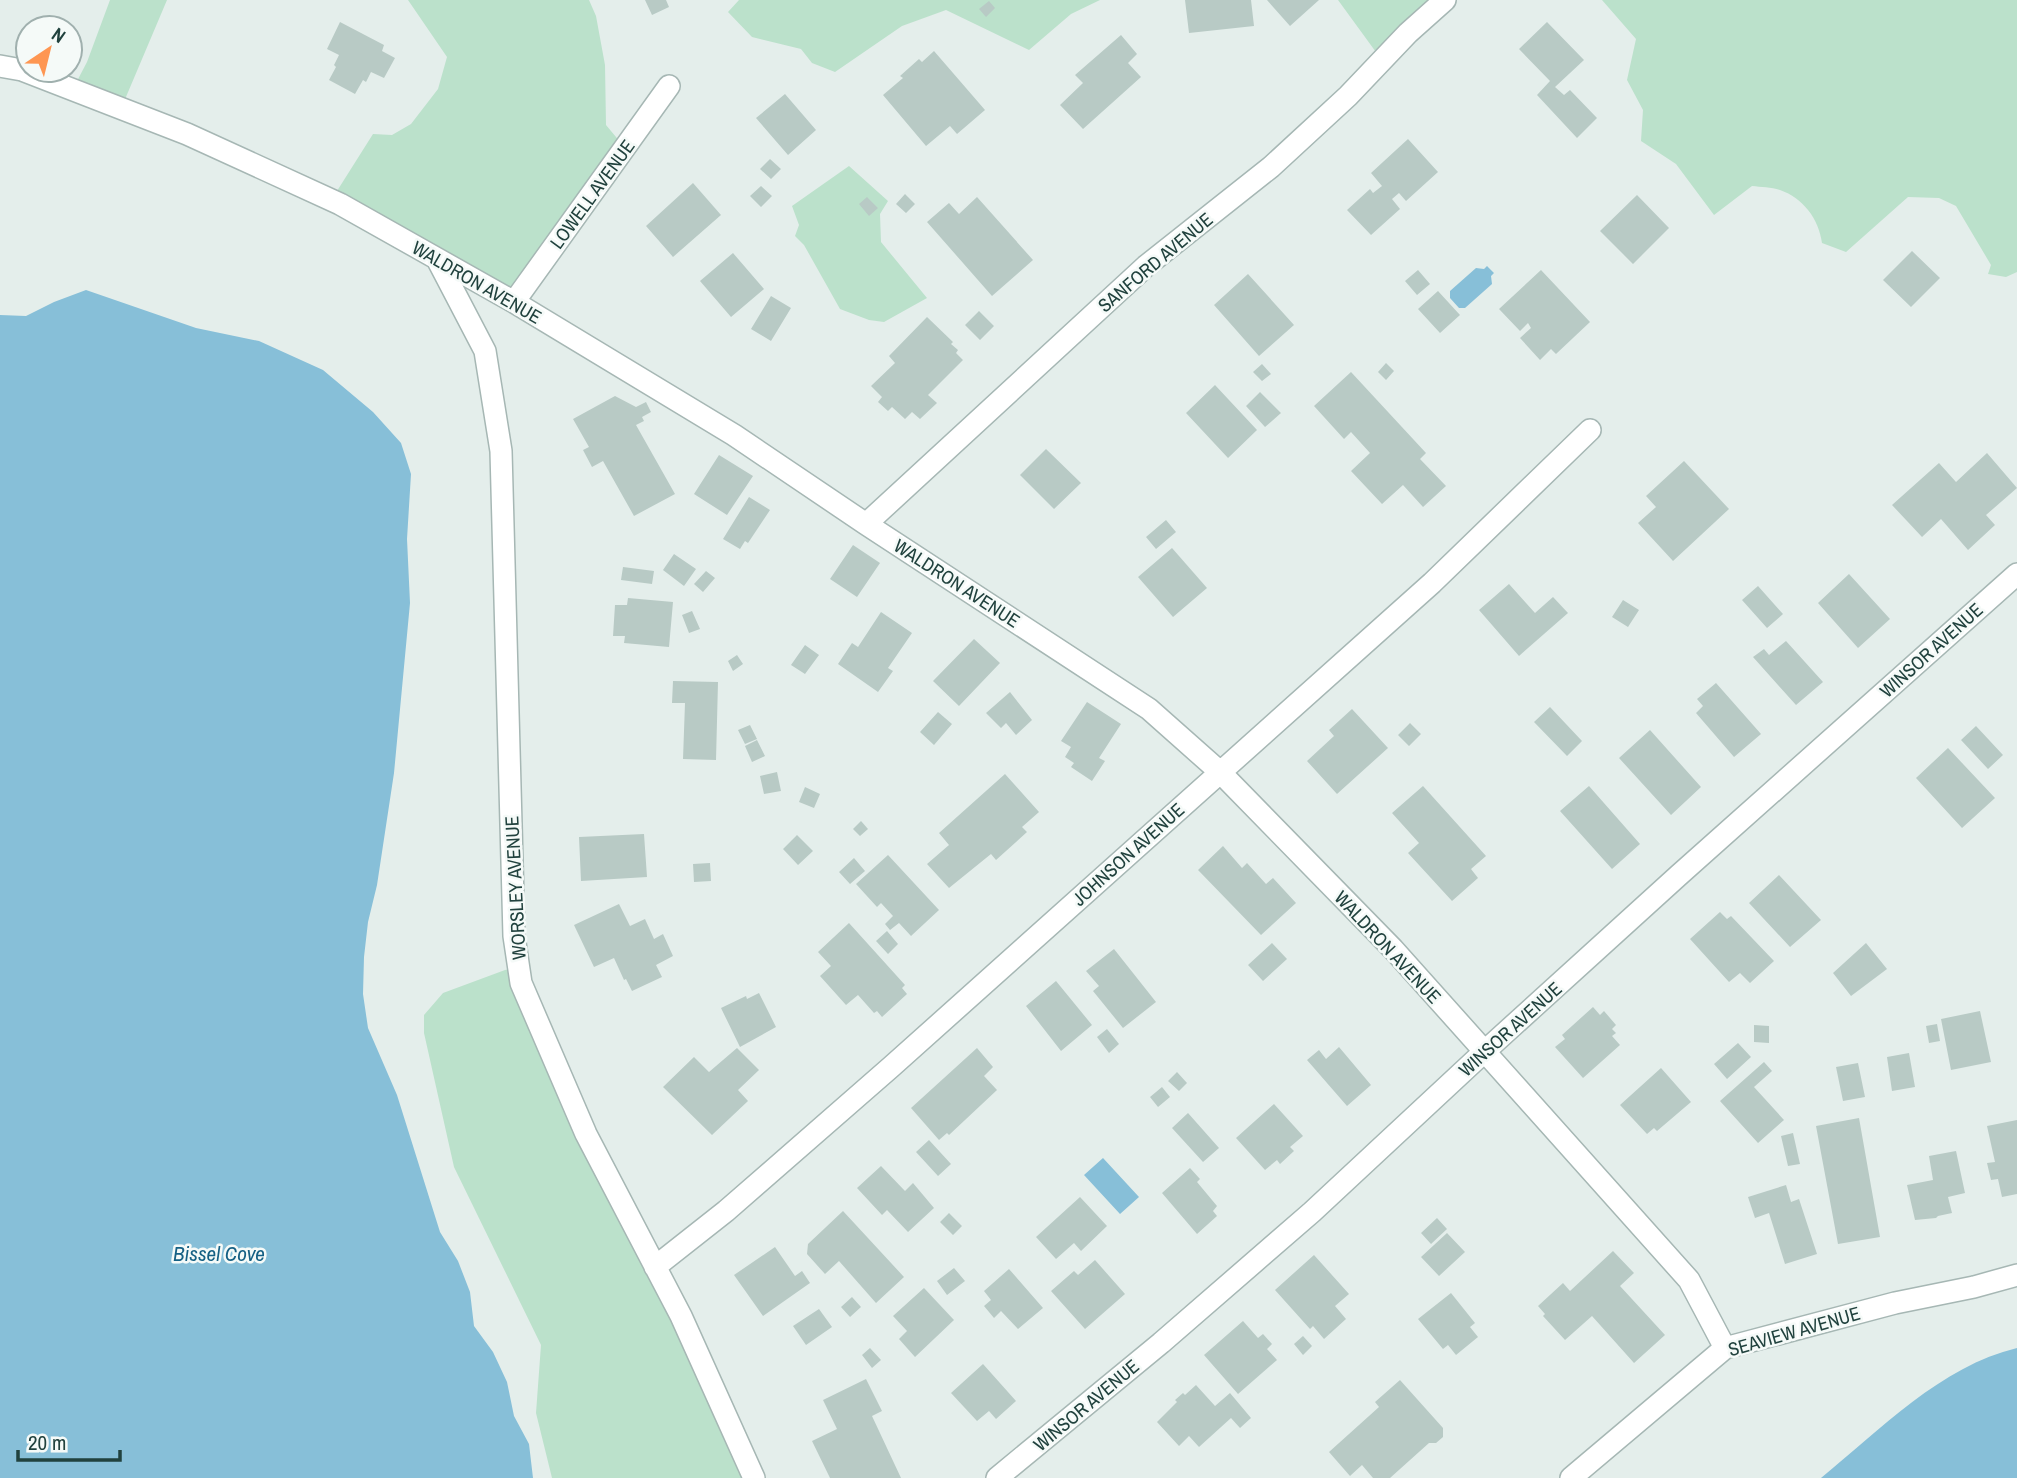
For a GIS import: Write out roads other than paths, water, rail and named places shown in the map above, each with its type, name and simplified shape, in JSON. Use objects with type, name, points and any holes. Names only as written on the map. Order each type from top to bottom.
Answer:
[{"type":"street","name":"SANFORD AVENUE","points":[[866,524],[1146,266],[1271,167],[1445,0]]},
{"type":"street","name":"WALDRON AVENUE","points":[[0,66],[22,70],[187,134],[340,204],[514,302],[734,435],[1149,709],[1220,772],[1393,949],[1689,1280],[1725,1348]]},
{"type":"street","name":"LOWELL AVENUE","points":[[514,302],[669,86]]},
{"type":"street","name":"WORSLEY AVENUE","points":[[437,259],[485,351],[501,451],[514,936],[521,983],[586,1134],[681,1316],[754,1478]]},
{"type":"street","name":"JOHNSON AVENUE","points":[[655,1267],[747,1193],[1432,583],[1590,430]]},
{"type":"street","name":"WINSOR AVENUE","points":[[997,1478],[1161,1343],[1312,1212],[1484,1052],[2017,573]]},
{"type":"street","name":"SEAVIEW AVENUE","points":[[1570,1478],[1725,1348],[1895,1303],[2017,1275]]},
{"type":"water","points":[[1487,266],[1494,273],[1491,276],[1492,284],[1465,308],[1459,308],[1450,298],[1450,291],[1476,268],[1484,269]]},
{"type":"water","name":"Bissel Cove","points":[[86,290],[196,328],[259,341],[323,370],[373,412],[401,443],[411,474],[407,539],[410,603],[394,773],[377,885],[368,922],[363,994],[368,1028],[397,1095],[440,1232],[458,1261],[470,1292],[474,1326],[493,1352],[507,1382],[514,1416],[529,1444],[533,1478],[0,1478],[0,315],[26,316]]},
{"type":"water","points":[[1103,1158],[1139,1197],[1120,1214],[1084,1175]]},
{"type":"water","points":[[2017,1348],[2017,1478],[1821,1478],[1937,1384],[1989,1357]]}]
